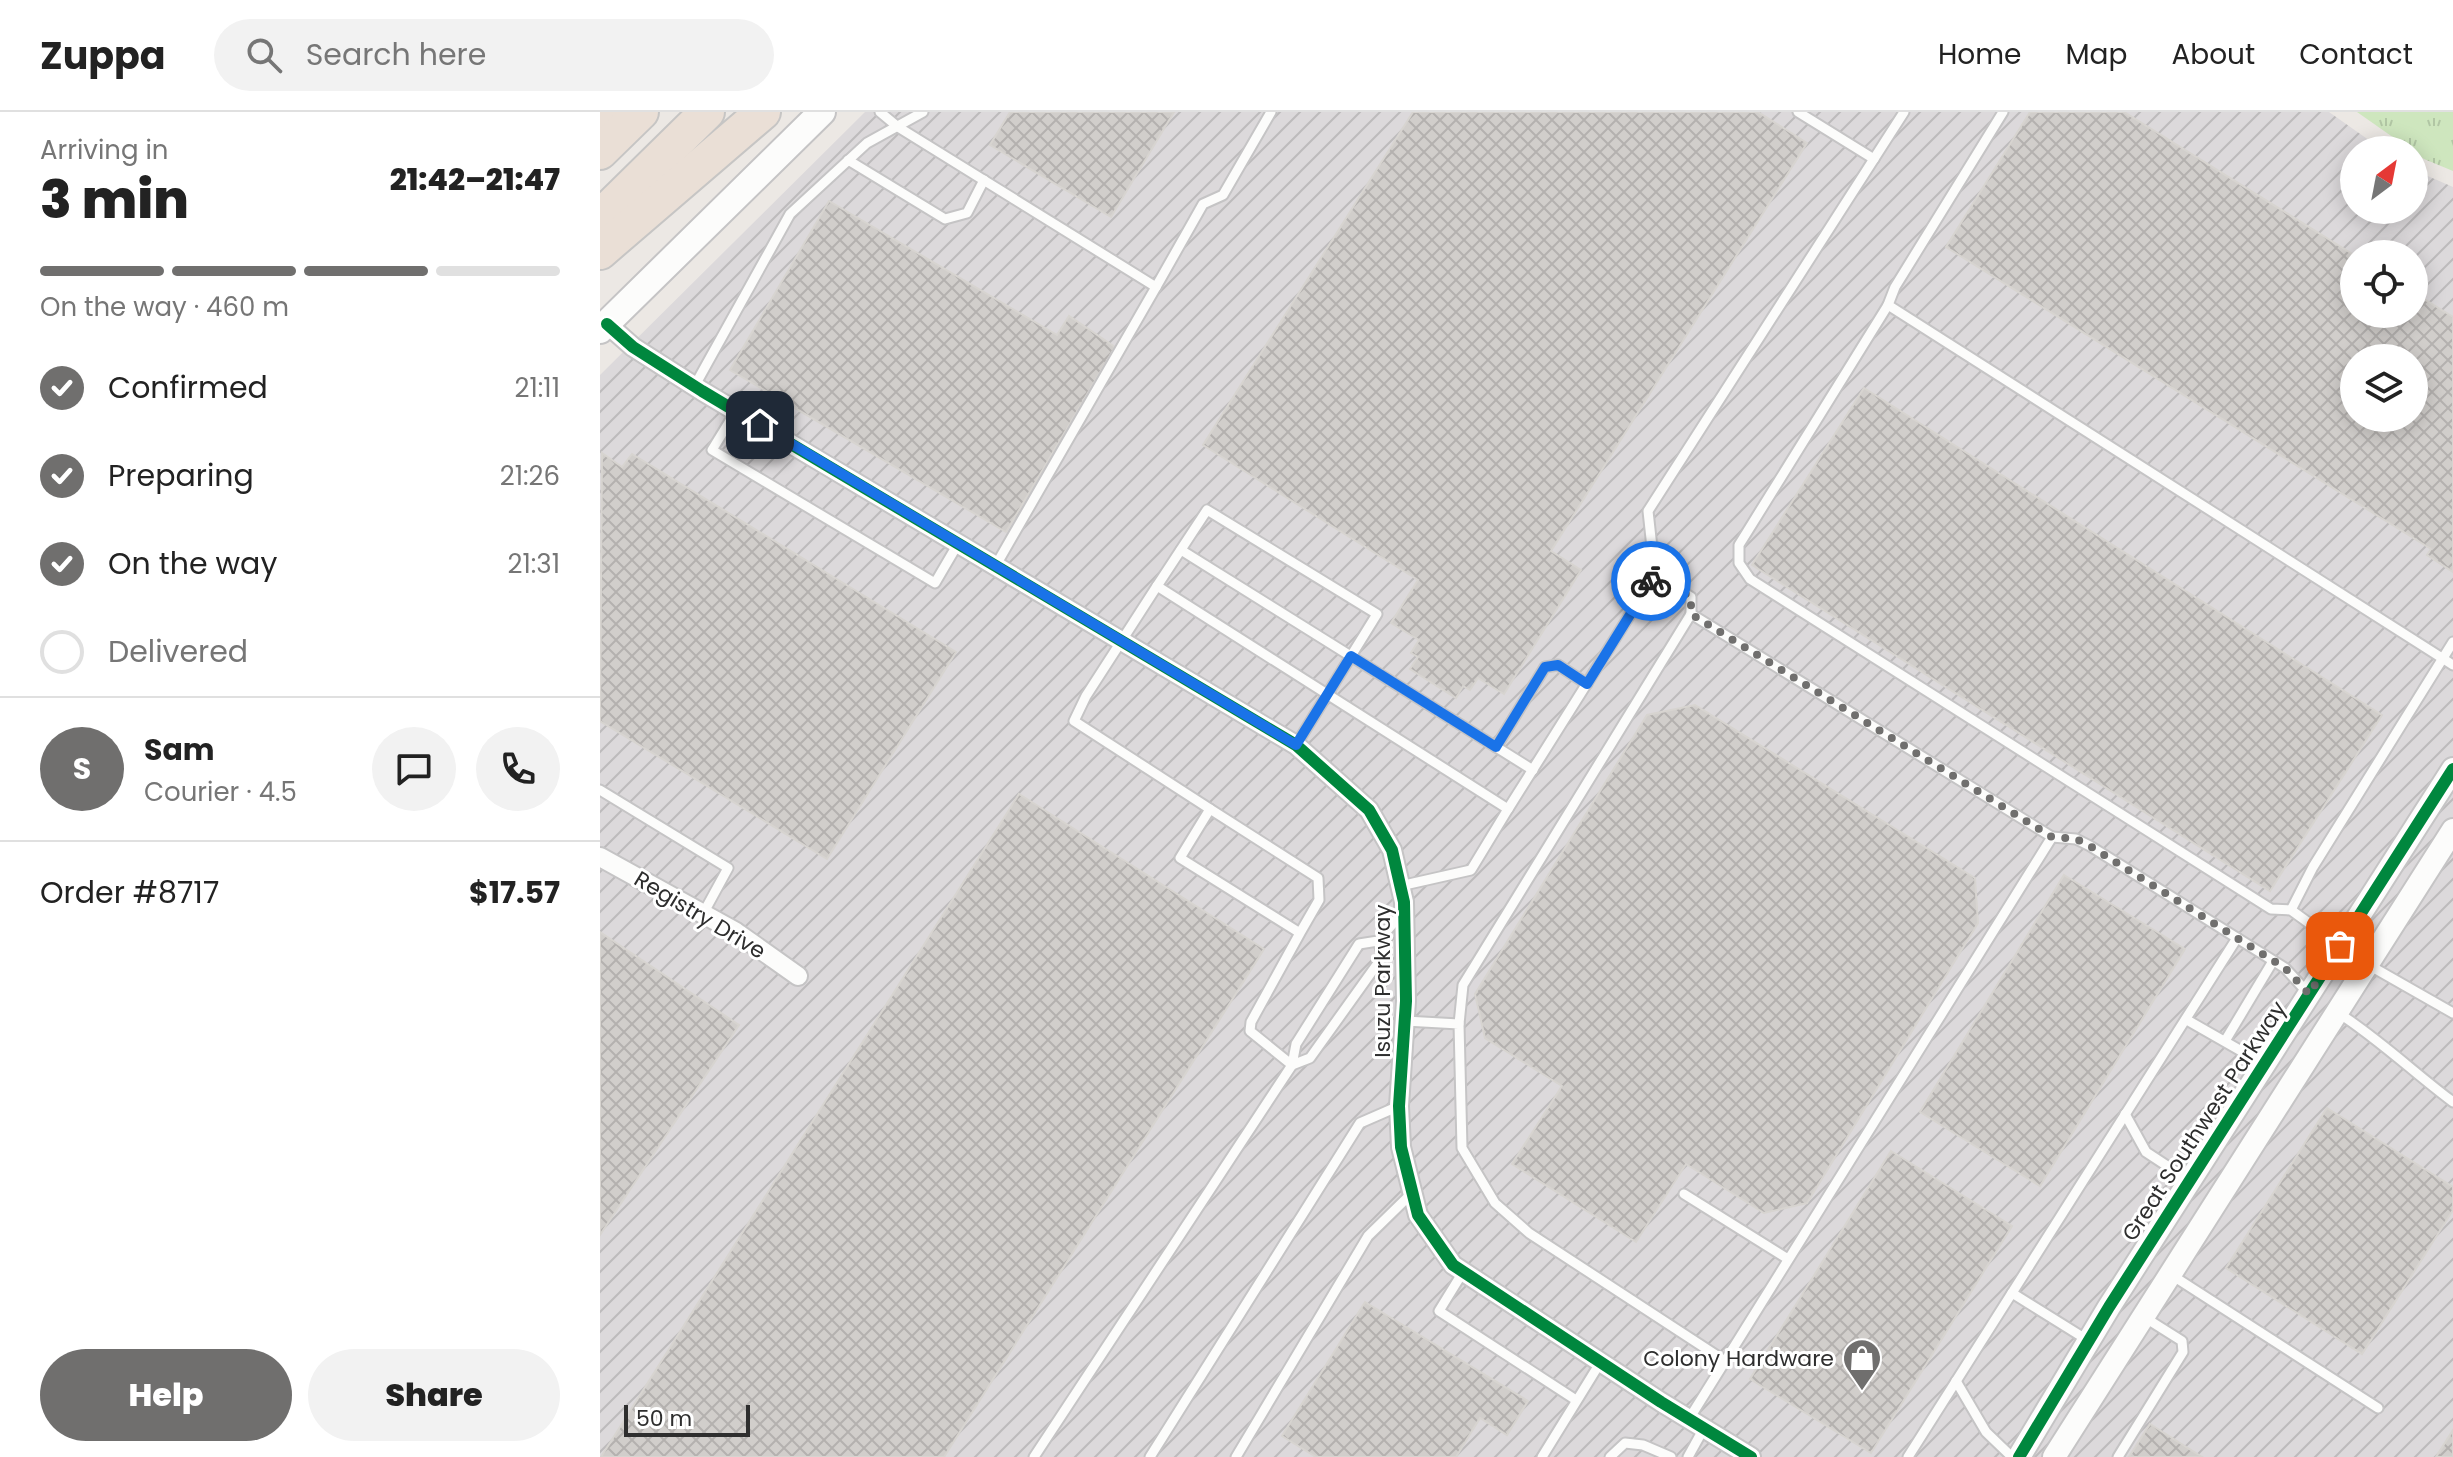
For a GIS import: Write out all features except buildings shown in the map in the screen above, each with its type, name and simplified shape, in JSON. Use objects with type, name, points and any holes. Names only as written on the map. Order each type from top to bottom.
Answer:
[{"type":"highway","points":[[600,118],[606,112]]},
{"type":"highway","points":[[600,152],[641,112]]},
{"type":"highway","points":[[600,217],[707,112]]},
{"type":"highway","points":[[600,252],[763,112]]},
{"type":"main road","points":[[604,327],[822,112]]},
{"type":"street","name":"Isuzu Parkway","points":[[604,327],[694,387],[1296,745],[1369,810],[1392,850],[1404,910],[1405,1021],[1399,1106],[1404,1171],[1418,1215],[1453,1265],[1600,1363],[1751,1457]]},
{"type":"street","name":"Great Southwest Parkway","points":[[2019,1457],[2089,1341],[2453,769]]},
{"type":"street","points":[[2054,1457],[2453,830]]},
{"type":"street","name":"Registry Drive","points":[[600,857],[704,912],[798,976]]},
{"type":"street","points":[[2340,946],[2367,964]]},
{"type":"street","points":[[2309,994],[2337,1012]]},
{"type":"street","points":[[2190,1181],[2218,1199]]},
{"type":"lane","points":[[880,112],[898,127],[1156,287]]},
{"type":"lane","points":[[694,387],[790,214],[867,143],[923,112]]},
{"type":"lane","points":[[996,565],[1203,204],[1223,195],[1271,112]]},
{"type":"lane","points":[[1798,112],[1874,159]]},
{"type":"lane","points":[[1400,886],[1471,870],[1655,575],[1648,511],[1904,112]]},
{"type":"lane","points":[[2003,112],[1739,545],[1739,563],[1750,579],[2271,909],[2291,910],[2340,946]]},
{"type":"lane","points":[[848,160],[945,219],[967,213],[984,180]]},
{"type":"lane","points":[[1888,305],[2453,665]]},
{"type":"lane","points":[[736,411],[712,450],[783,494],[935,583],[959,542]]},
{"type":"lane","points":[[1292,1065],[1250,1031],[1251,1022],[1319,900],[1318,878],[1074,721],[1086,696],[1207,510],[1377,614],[1296,745]]},
{"type":"lane","points":[[1181,550],[1533,770]]},
{"type":"lane","points":[[1655,575],[1691,597],[1691,614],[1463,985],[1459,1024],[1462,1148],[1495,1203],[1529,1233],[1725,1361]]},
{"type":"lane","points":[[1157,586],[1508,809]]},
{"type":"lane","points":[[1691,614],[2052,837],[2076,839],[2090,846],[2273,961],[2309,994]]},
{"type":"lane","points":[[2291,910],[2453,642]]},
{"type":"lane","points":[[1496,747],[1545,667],[1558,665],[1587,684]]},
{"type":"lane","points":[[600,790],[728,868],[704,912]]},
{"type":"lane","points":[[1210,809],[1180,858],[1300,933]]},
{"type":"lane","points":[[1688,1457],[1696,1424],[1725,1361],[2052,837]]},
{"type":"lane","points":[[1034,1457],[1292,1065],[1296,1044],[1359,944],[1378,941],[1404,910]]},
{"type":"lane","points":[[1908,1457],[2237,938]]},
{"type":"lane","points":[[1292,1065],[1310,1058],[1383,956],[1378,941]]},
{"type":"lane","points":[[2225,1041],[2273,961]]},
{"type":"lane","points":[[2367,964],[2453,1013]]},
{"type":"lane","points":[[2337,1012],[2379,1039],[2403,1064],[2453,1102]]},
{"type":"lane","points":[[2187,1020],[2264,1064]]},
{"type":"lane","points":[[1405,1021],[1459,1024]]},
{"type":"lane","points":[[1150,1457],[1360,1123],[1399,1106]]},
{"type":"lane","points":[[2125,1114],[2146,1152],[2190,1181]]},
{"type":"lane","points":[[1236,1457],[1368,1236],[1411,1194]]},
{"type":"lane","points":[[1684,1194],[1788,1259]]},
{"type":"lane","points":[[1463,1272],[1439,1311],[1576,1400]]},
{"type":"lane","points":[[2170,1274],[2378,1408]]},
{"type":"lane","points":[[2012,1293],[2089,1341]]},
{"type":"lane","points":[[2118,1457],[2183,1352],[2182,1341],[2143,1316]]},
{"type":"lane","points":[[1542,1457],[1600,1363]]},
{"type":"lane","points":[[1956,1381],[1986,1432],[2012,1457]]},
{"type":"lane","points":[[1610,1457],[1625,1443],[1643,1445],[1671,1457]]},
{"type":"shaded area","points":[[865,112],[2329,112],[2363,136],[2340,136],[2340,224],[2428,224],[2428,176],[2453,187],[2453,1457],[600,1457],[600,375]]},
{"type":"green space","points":[[2357,112],[2453,112],[2453,171],[2428,161],[2428,136],[2391,136]]},
{"type":"cycle path","points":[[607,324],[633,347],[702,391],[1296,745],[1369,810],[1392,850],[1404,902],[1406,1001],[1399,1106],[1401,1147],[1418,1215],[1453,1265],[1661,1402],[1751,1457]]},
{"type":"cycle path","points":[[2019,1457],[2109,1307],[2453,769]]},
{"type":"way so far","points":[[1651,581],[1655,575],[1691,597],[1691,614],[2052,837],[2076,839],[2090,846],[2285,968],[2309,994],[2340,946]]},
{"type":"place","name":"Colony Hardware","points":[[1862,1392]]},
{"type":"route","points":[[760,425],[1296,745],[1351,656],[1496,747],[1545,667],[1558,665],[1587,684],[1651,581]]}]
